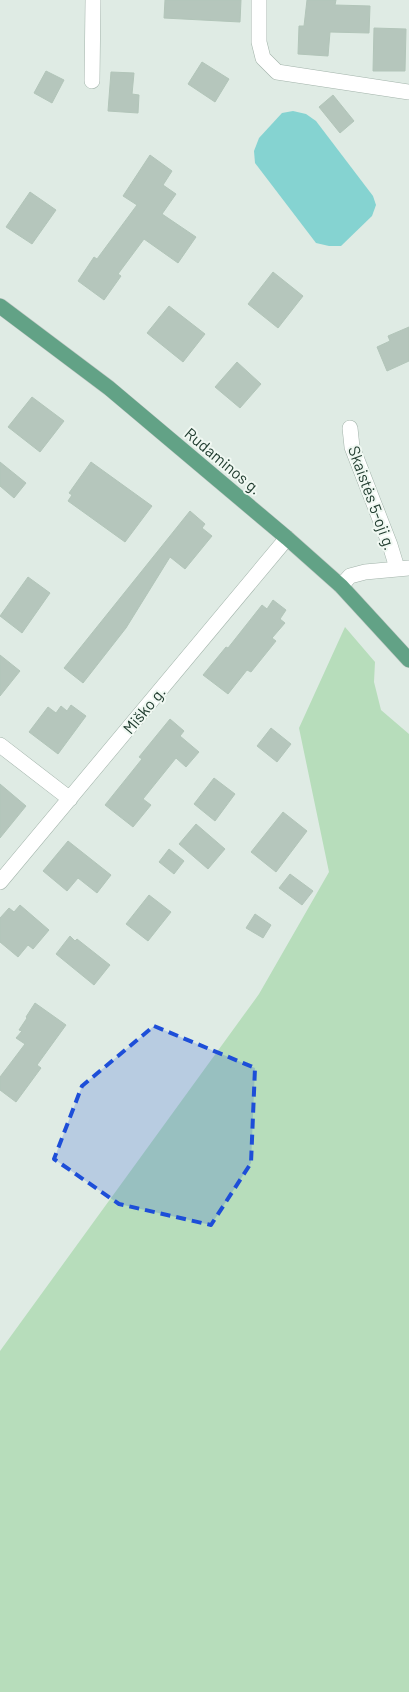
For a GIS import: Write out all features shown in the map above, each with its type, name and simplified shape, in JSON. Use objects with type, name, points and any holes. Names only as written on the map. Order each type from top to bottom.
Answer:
[{"type":"main road","name":"Rudaminos g.","points":[[0,306],[108,388],[287,538],[341,586],[409,660]]},
{"type":"street","points":[[92,81],[93,0]]},
{"type":"street","points":[[259,0],[259,42],[263,58],[277,72],[409,92]]},
{"type":"street","name":"Skaistės 5-oji g.","points":[[341,586],[350,576],[365,572],[403,568],[390,545],[352,447],[350,428]]},
{"type":"street","name":"Miško g.","points":[[0,882],[287,538]]},
{"type":"street","points":[[0,745],[70,799]]},
{"type":"highlighted area","points":[[154,1026],[255,1068],[251,1163],[211,1225],[119,1204],[54,1159],[82,1086]]},
{"type":"green space","points":[[345,627],[375,662],[374,682],[381,710],[409,734],[409,1692],[0,1692],[0,1351],[259,994],[329,872],[299,728]]},
{"type":"water","points":[[293,111],[306,114],[316,121],[373,196],[376,205],[372,216],[341,246],[316,243],[255,163],[254,151],[259,138],[282,113]]},
{"type":"building","points":[[165,0],[241,0],[240,22],[164,18]]},
{"type":"building","points":[[307,0],[336,0],[335,5],[370,6],[369,33],[330,32],[328,56],[298,54],[299,26],[304,26]]},
{"type":"building","points":[[374,28],[406,29],[405,71],[373,71]]},
{"type":"building","points":[[202,62],[229,79],[215,102],[188,84]]},
{"type":"building","points":[[46,71],[64,80],[52,103],[34,93]]},
{"type":"building","points":[[111,72],[134,73],[132,94],[139,95],[138,113],[108,111]]},
{"type":"building","points":[[333,95],[354,121],[340,133],[319,107]]},
{"type":"building","points":[[150,155],[172,171],[163,185],[176,194],[162,214],[196,237],[178,263],[144,239],[118,274],[121,276],[104,300],[78,281],[94,257],[97,259],[137,205],[123,196]]},
{"type":"building","points":[[30,192],[56,210],[32,244],[6,227]]},
{"type":"building","points":[[273,272],[303,296],[278,328],[248,304]]},
{"type":"building","points":[[169,306],[205,334],[183,362],[147,333]]},
{"type":"building","points":[[409,327],[409,361],[387,371],[377,347],[390,341],[388,336]]},
{"type":"building","points":[[237,362],[261,384],[240,408],[215,387]]},
{"type":"building","points":[[32,397],[64,421],[40,452],[8,427]]},
{"type":"building","points":[[0,462],[26,483],[14,498],[0,486]]},
{"type":"building","points":[[91,462],[152,506],[125,542],[68,501],[72,495],[69,493]]},
{"type":"building","points":[[190,511],[205,524],[202,528],[212,536],[185,569],[170,557],[126,628],[83,683],[64,668]]},
{"type":"building","points":[[28,577],[50,593],[22,633],[0,616]]},
{"type":"building","points":[[273,600],[286,610],[280,619],[285,623],[272,638],[276,641],[251,672],[247,670],[228,694],[203,675],[226,647],[228,648],[262,605],[267,609]]},
{"type":"building","points":[[0,655],[20,671],[0,696]]},
{"type":"building","points":[[71,705],[86,716],[58,754],[29,732],[48,707],[56,713],[61,706],[67,711]]},
{"type":"building","points":[[170,719],[184,731],[180,736],[199,752],[186,767],[176,758],[143,799],[151,805],[133,827],[105,805],[142,759],[139,757]]},
{"type":"building","points":[[271,728],[291,744],[277,762],[257,746]]},
{"type":"building","points":[[214,778],[235,794],[215,821],[194,804]]},
{"type":"building","points":[[0,784],[26,806],[0,838]]},
{"type":"building","points":[[283,812],[307,831],[276,872],[251,852]]},
{"type":"building","points":[[196,824],[225,849],[208,869],[179,844]]},
{"type":"building","points":[[68,841],[111,875],[97,893],[78,878],[67,891],[43,871]]},
{"type":"building","points":[[169,849],[184,861],[174,874],[159,862]]},
{"type":"building","points":[[290,874],[313,891],[302,905],[279,888]]},
{"type":"building","points":[[149,895],[171,912],[148,941],[126,924]]},
{"type":"building","points":[[20,905],[49,930],[33,949],[28,945],[18,957],[0,942],[0,918],[9,908],[14,912]]},
{"type":"building","points":[[255,914],[271,925],[263,938],[246,928]]},
{"type":"building","points":[[70,936],[75,941],[77,939],[110,965],[94,985],[56,954]]},
{"type":"building","points":[[35,1003],[66,1025],[37,1065],[41,1068],[16,1102],[0,1090],[0,1077],[25,1044],[16,1038],[22,1031],[19,1030]]}]
